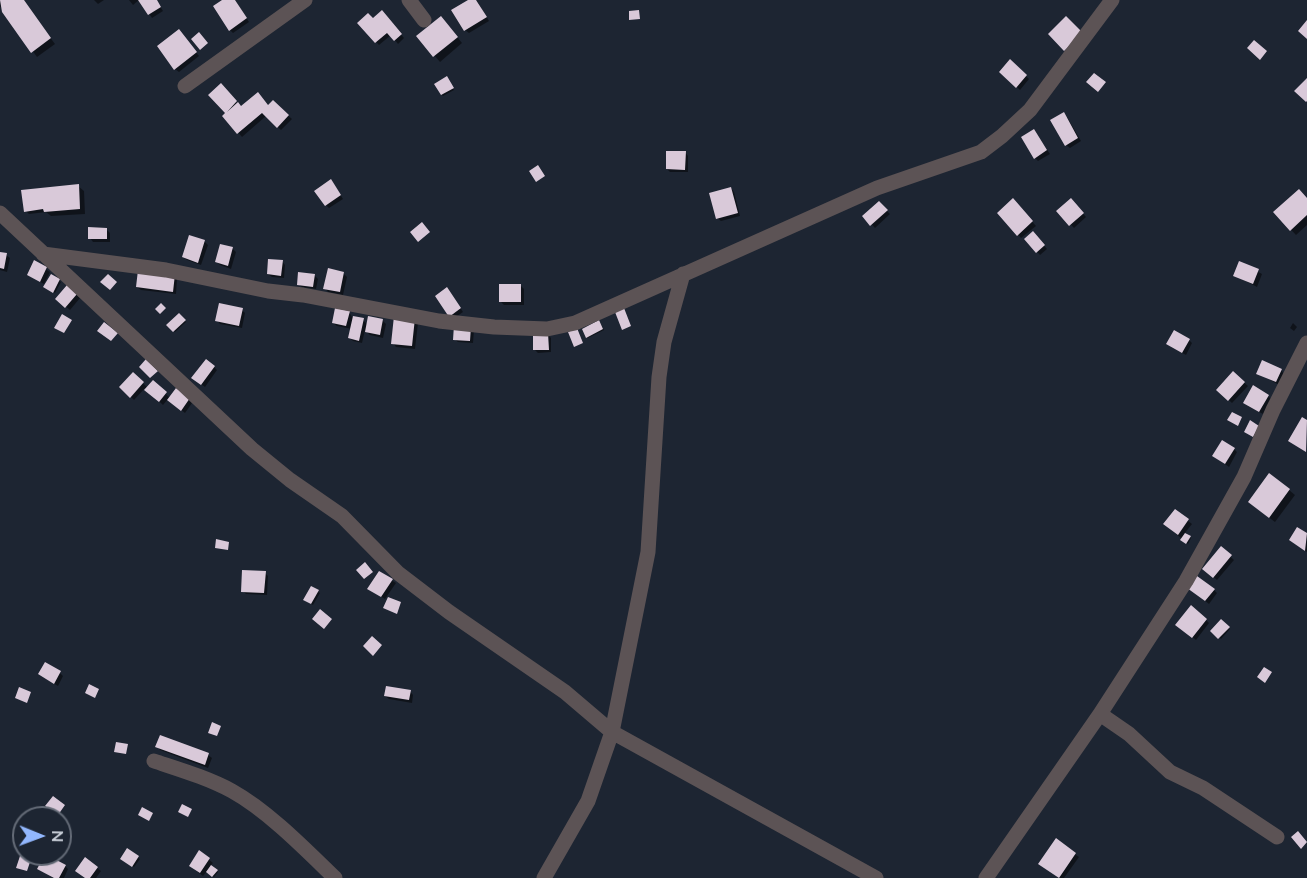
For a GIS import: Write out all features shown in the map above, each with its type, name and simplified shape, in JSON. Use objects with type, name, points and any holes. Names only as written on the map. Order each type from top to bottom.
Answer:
[{"type":"street","points":[[185,86],[304,0]]},
{"type":"street","points":[[410,0],[424,20]]},
{"type":"street","points":[[43,254],[166,270],[268,291],[303,295],[418,317],[494,327],[547,329],[575,323],[877,188],[981,152],[1030,110],[1112,0]]},
{"type":"street","points":[[0,213],[252,449],[290,480],[342,516],[398,573],[449,612],[565,692],[612,732],[876,878]]},
{"type":"street","points":[[544,878],[588,801],[612,732],[648,552],[659,377],[664,342],[683,274]]},
{"type":"street","points":[[986,878],[1100,714],[1186,581],[1238,487],[1307,343]]},
{"type":"street","points":[[1100,714],[1129,734],[1170,772],[1203,788],[1277,837]]},
{"type":"street","points":[[154,761],[232,791],[260,811],[335,878]]},
{"type":"building","points":[[0,0],[24,0],[51,38],[31,53],[2,12]]},
{"type":"building","points":[[138,0],[157,0],[161,7],[148,15]]},
{"type":"building","points":[[222,0],[235,0],[247,18],[229,31],[213,6]]},
{"type":"building","points":[[468,0],[476,0],[487,17],[464,31],[451,10]]},
{"type":"building","points":[[382,10],[402,34],[394,41],[387,33],[375,43],[357,23],[368,13],[373,18]]},
{"type":"building","points":[[639,10],[640,19],[629,20],[629,11]]},
{"type":"building","points":[[441,16],[458,37],[433,57],[416,36]]},
{"type":"building","points":[[1066,16],[1083,33],[1064,51],[1048,34]]},
{"type":"building","points":[[1307,20],[1307,39],[1298,31]]},
{"type":"building","points":[[179,29],[197,52],[174,70],[157,46]]},
{"type":"building","points":[[199,32],[208,43],[200,50],[191,39]]},
{"type":"building","points":[[1254,40],[1267,51],[1260,60],[1247,48]]},
{"type":"building","points":[[1010,59],[1027,75],[1016,88],[999,72]]},
{"type":"building","points":[[1094,73],[1106,82],[1098,92],[1086,82]]},
{"type":"building","points":[[447,76],[454,88],[441,95],[434,84]]},
{"type":"building","points":[[1307,78],[1307,101],[1306,102],[1294,91]]},
{"type":"building","points":[[221,83],[237,101],[227,112],[238,102],[241,106],[258,92],[268,105],[273,100],[289,115],[277,128],[262,113],[237,134],[222,116],[225,113],[208,95]]},
{"type":"building","points":[[1064,112],[1078,138],[1065,146],[1050,120]]},
{"type":"building","points":[[1034,129],[1047,150],[1034,159],[1021,137]]},
{"type":"building","points":[[666,151],[686,151],[685,170],[666,169]]},
{"type":"building","points":[[538,165],[545,176],[536,182],[529,171]]},
{"type":"building","points":[[331,179],[341,195],[325,206],[314,191]]},
{"type":"building","points":[[79,184],[80,209],[44,212],[43,209],[24,212],[21,190]]},
{"type":"building","points":[[731,187],[738,213],[716,219],[709,193]]},
{"type":"building","points":[[1299,189],[1307,198],[1307,215],[1290,231],[1273,212]]},
{"type":"building","points":[[1013,198],[1033,221],[1017,236],[997,213]]},
{"type":"building","points":[[1071,198],[1084,213],[1069,226],[1056,211]]},
{"type":"building","points":[[879,201],[888,210],[870,226],[862,216]]},
{"type":"building","points":[[422,222],[430,232],[418,242],[410,232]]},
{"type":"building","points":[[88,227],[107,228],[107,239],[88,239]]},
{"type":"building","points":[[1033,231],[1045,245],[1036,253],[1024,239]]},
{"type":"building","points":[[189,235],[205,240],[198,263],[182,257]]},
{"type":"building","points":[[220,244],[233,247],[228,266],[215,262]]},
{"type":"building","points":[[0,252],[7,253],[4,269],[0,268]]},
{"type":"building","points":[[268,259],[283,260],[281,276],[267,274]]},
{"type":"building","points":[[34,260],[47,267],[40,282],[27,275]]},
{"type":"building","points":[[1239,261],[1259,269],[1253,284],[1233,276]]},
{"type":"building","points":[[328,268],[344,272],[340,292],[323,289]]},
{"type":"building","points":[[138,270],[175,274],[173,292],[136,287]]},
{"type":"building","points":[[298,272],[315,274],[313,287],[297,285]]},
{"type":"building","points":[[51,274],[60,279],[53,293],[43,287]]},
{"type":"building","points":[[108,274],[117,282],[110,290],[100,282]]},
{"type":"building","points":[[499,284],[521,284],[521,302],[499,302]]},
{"type":"building","points":[[67,285],[77,294],[65,308],[55,299]]},
{"type":"building","points":[[447,287],[461,308],[449,317],[435,296]]},
{"type":"building","points":[[161,303],[166,308],[160,314],[155,309]]},
{"type":"building","points":[[219,303],[243,308],[239,326],[215,321]]},
{"type":"building","points":[[335,308],[350,311],[346,326],[332,323]]},
{"type":"building","points":[[624,308],[631,326],[622,330],[615,312]]},
{"type":"building","points":[[179,313],[186,320],[173,332],[166,325]]},
{"type":"building","points":[[62,314],[72,320],[64,333],[54,328]]},
{"type":"building","points":[[353,316],[364,318],[359,341],[348,338]]},
{"type":"building","points":[[368,316],[383,319],[380,335],[365,332]]},
{"type":"building","points":[[394,316],[415,318],[412,346],[391,344]]},
{"type":"building","points":[[599,320],[603,329],[586,338],[582,329]]},
{"type":"building","points":[[104,322],[118,333],[111,341],[97,331]]},
{"type":"building","points":[[454,325],[471,326],[470,341],[453,340]]},
{"type":"building","points":[[577,328],[583,343],[574,347],[568,332]]},
{"type":"building","points":[[1174,330],[1190,339],[1182,353],[1166,344]]},
{"type":"building","points":[[533,333],[548,333],[549,350],[533,350]]},
{"type":"building","points":[[146,359],[158,371],[150,378],[139,367]]},
{"type":"building","points":[[206,359],[215,366],[201,385],[191,378]]},
{"type":"building","points":[[1262,360],[1282,369],[1276,382],[1256,374]]},
{"type":"building","points":[[1233,371],[1245,382],[1228,401],[1216,390]]},
{"type":"building","points":[[133,372],[144,382],[130,398],[119,387]]},
{"type":"building","points":[[153,380],[167,392],[159,402],[144,390]]},
{"type":"building","points":[[1253,385],[1269,395],[1259,412],[1243,403]]},
{"type":"building","points":[[176,388],[190,398],[181,411],[167,400]]},
{"type":"building","points":[[1232,412],[1242,417],[1238,426],[1227,420]]},
{"type":"building","points":[[1302,417],[1307,420],[1306,452],[1288,441]]},
{"type":"building","points":[[1250,420],[1259,426],[1253,437],[1244,432]]},
{"type":"building","points":[[1222,440],[1235,448],[1225,464],[1212,456]]},
{"type":"building","points":[[1269,473],[1290,489],[1269,518],[1248,502]]},
{"type":"building","points":[[1175,509],[1189,519],[1178,535],[1163,524]]},
{"type":"building","points":[[1297,527],[1307,533],[1305,551],[1289,540]]},
{"type":"building","points":[[1185,533],[1191,536],[1186,544],[1180,540]]},
{"type":"building","points":[[216,539],[229,542],[228,550],[215,548]]},
{"type":"building","points":[[1221,546],[1232,555],[1213,578],[1202,569]]},
{"type":"building","points":[[365,562],[373,572],[364,579],[356,570]]},
{"type":"building","points":[[242,570],[266,571],[264,593],[241,592]]},
{"type":"building","points":[[379,571],[393,579],[381,597],[367,589]]},
{"type":"building","points":[[1197,576],[1215,589],[1205,601],[1187,588]]},
{"type":"building","points":[[311,586],[319,590],[311,604],[303,600]]},
{"type":"building","points":[[388,597],[401,602],[397,614],[383,608]]},
{"type":"building","points":[[1191,605],[1207,619],[1192,638],[1175,625]]},
{"type":"building","points":[[320,609],[332,619],[324,629],[312,619]]},
{"type":"building","points":[[1221,619],[1230,627],[1218,639],[1210,631]]},
{"type":"building","points":[[372,636],[382,645],[373,656],[363,646]]},
{"type":"building","points":[[45,662],[61,671],[54,684],[38,674]]},
{"type":"building","points":[[1264,667],[1272,672],[1265,683],[1257,677]]},
{"type":"building","points":[[89,684],[99,689],[95,698],[85,693]]},
{"type":"building","points":[[386,686],[411,690],[409,700],[384,696]]},
{"type":"building","points":[[19,687],[31,692],[27,703],[15,698]]},
{"type":"building","points":[[212,722],[221,726],[217,736],[208,733]]},
{"type":"building","points":[[160,735],[209,753],[205,765],[155,747]]},
{"type":"building","points":[[116,742],[128,744],[126,754],[114,752]]},
{"type":"building","points":[[53,796],[65,805],[64,806],[45,806]]},
{"type":"building","points":[[182,804],[192,809],[188,817],[178,812]]},
{"type":"building","points":[[142,807],[153,813],[149,821],[138,815]]},
{"type":"building","points":[[1298,831],[1307,842],[1301,849],[1291,837]]},
{"type":"building","points":[[1056,838],[1076,853],[1059,878],[1038,864]]},
{"type":"building","points":[[127,848],[139,856],[132,867],[120,859]]},
{"type":"building","points":[[199,850],[210,858],[200,873],[189,866]]},
{"type":"building","points":[[85,857],[98,867],[90,878],[85,878],[75,871]]},
{"type":"building","points":[[211,865],[218,870],[212,877],[206,872]]},
{"type":"building","points":[[17,866],[29,866],[27,871],[16,868]]},
{"type":"building","points":[[39,866],[65,866],[59,878],[54,878],[37,869]]}]
